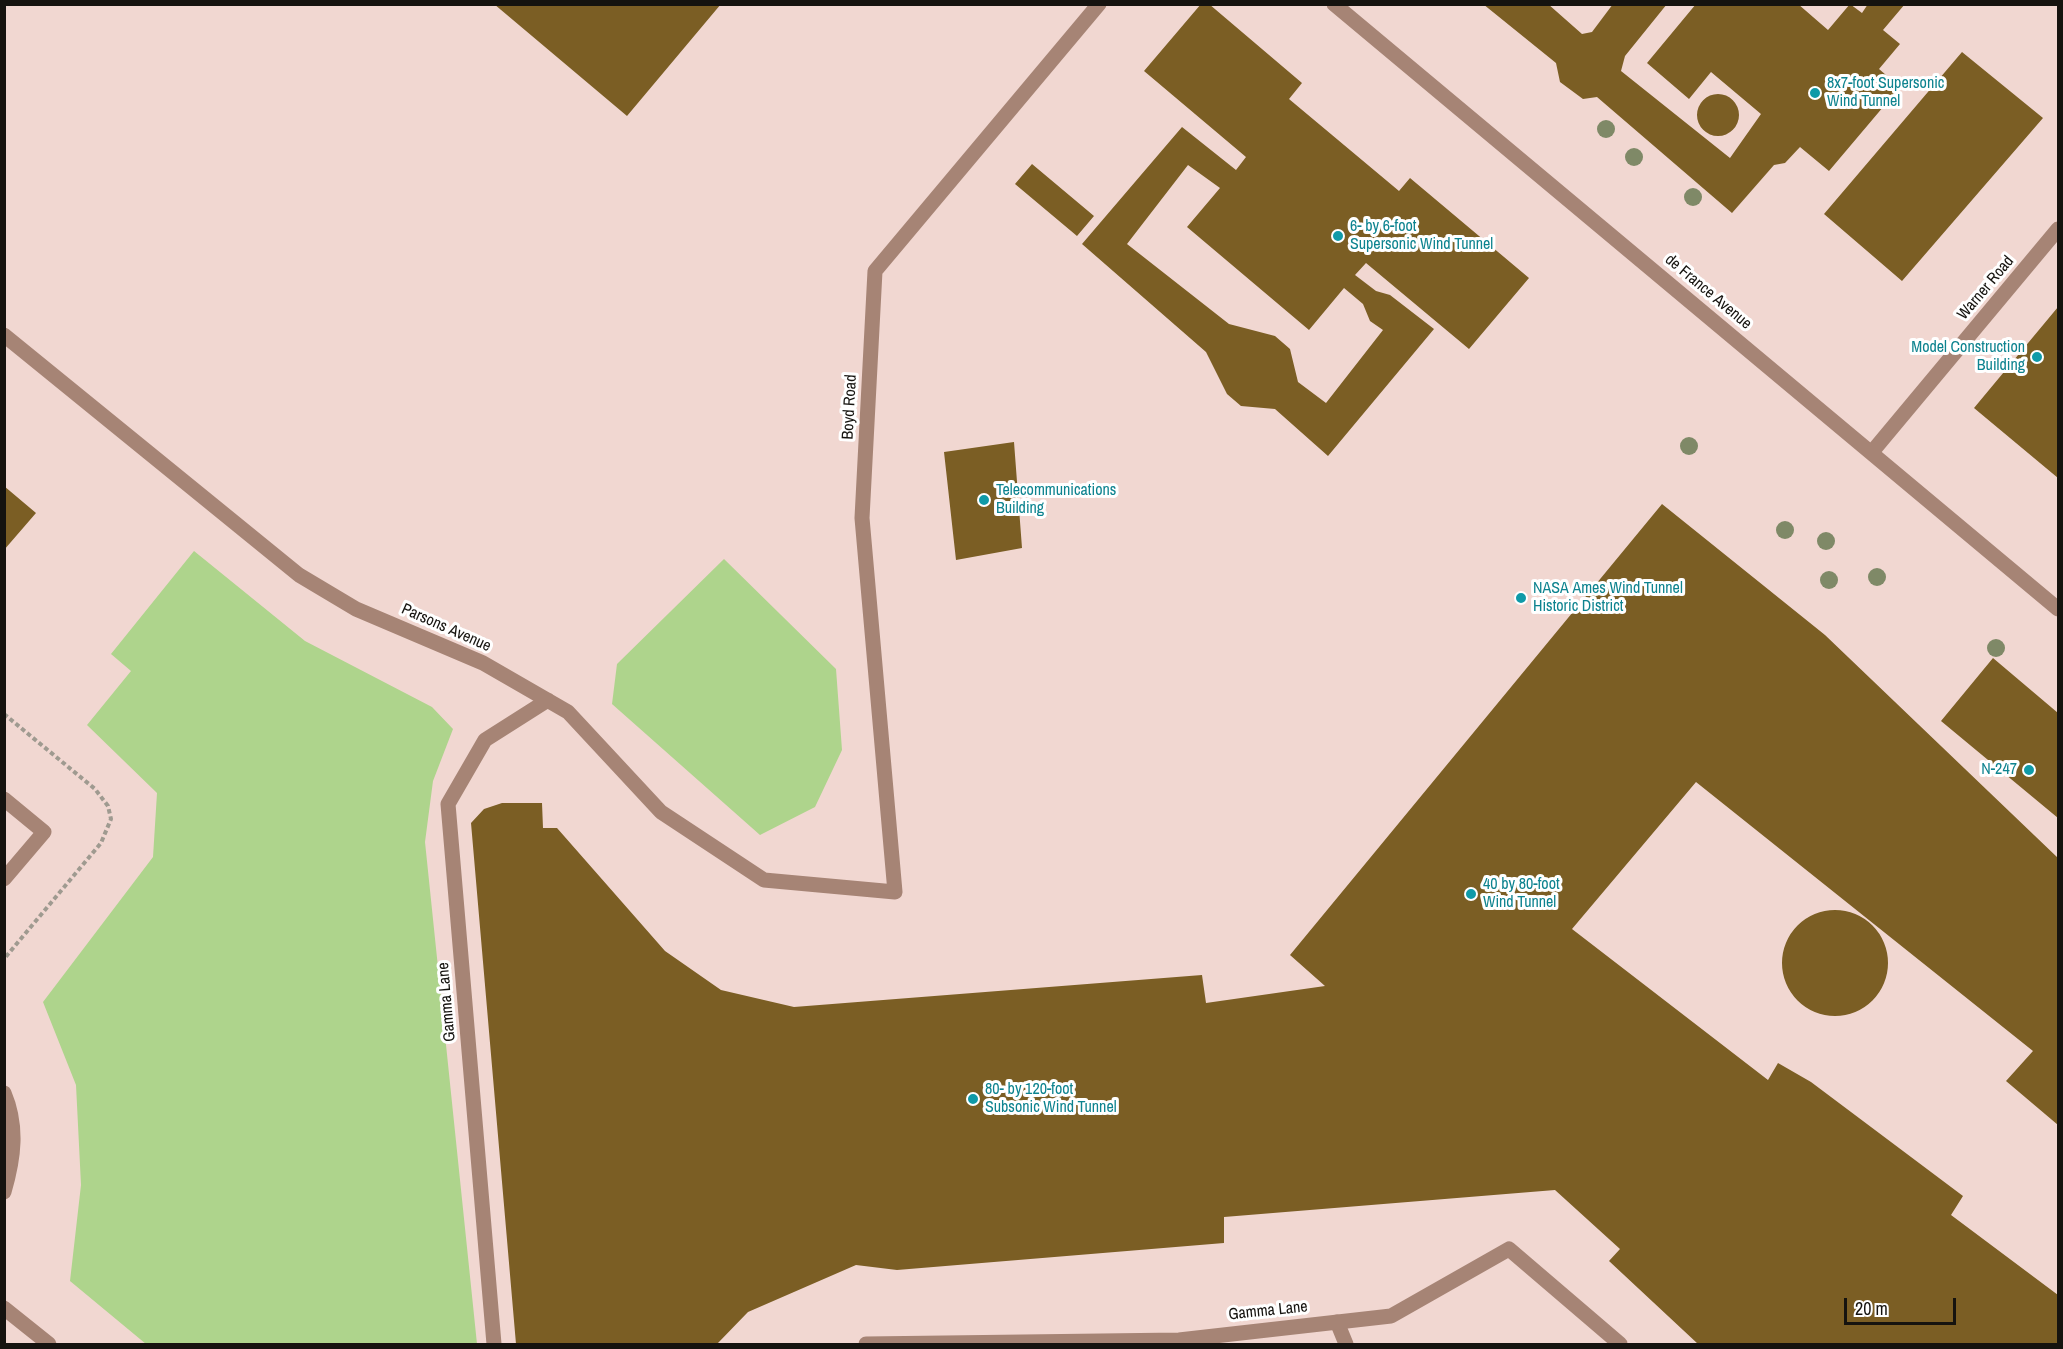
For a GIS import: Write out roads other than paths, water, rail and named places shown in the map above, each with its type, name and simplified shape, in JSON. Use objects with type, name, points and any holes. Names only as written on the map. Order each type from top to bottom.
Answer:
[{"type":"street","name":"Boyd Road","points":[[895,892],[862,518],[875,271],[1099,4]]},
{"type":"street","name":"de France Avenue","points":[[1334,4],[2058,609]]},
{"type":"street","name":"Warner Road","points":[[1872,452],[2058,229]]},
{"type":"street","name":"Parsons Avenue","points":[[4,335],[299,575],[356,609],[483,663],[568,712],[661,812],[764,880],[895,892]]},
{"type":"street","name":"Gamma Lane","points":[[494,1344],[448,804],[485,740],[548,700]]},
{"type":"street","points":[[4,799],[44,832],[4,879]]},
{"type":"street","points":[[4,1093],[13,1114],[14,1160],[4,1192]]},
{"type":"street","name":"Gamma Lane","points":[[866,1344],[1179,1340],[1391,1316],[1509,1249],[1620,1344]]},
{"type":"street","points":[[4,1308],[49,1344]]},
{"type":"street","points":[[1337,1322],[1346,1344]]},
{"type":"place","name":"8x7-foot Supersonic Wind Tunnel","points":[[1815,93]]},
{"type":"place","name":"6- by 6-foot Supersonic Wind Tunnel","points":[[1338,236]]},
{"type":"place","name":"Model Construction Building","points":[[2037,357]]},
{"type":"place","name":"Telecommunications Building","points":[[984,500]]},
{"type":"place","name":"NASA Ames Wind Tunnel Historic District","points":[[1521,598]]},
{"type":"place","name":"N-247","points":[[2029,770]]},
{"type":"place","name":"40 by 80-foot Wind Tunnel","points":[[1471,894]]},
{"type":"place","name":"80- by 120-foot Subsonic Wind Tunnel","points":[[973,1099]]}]
